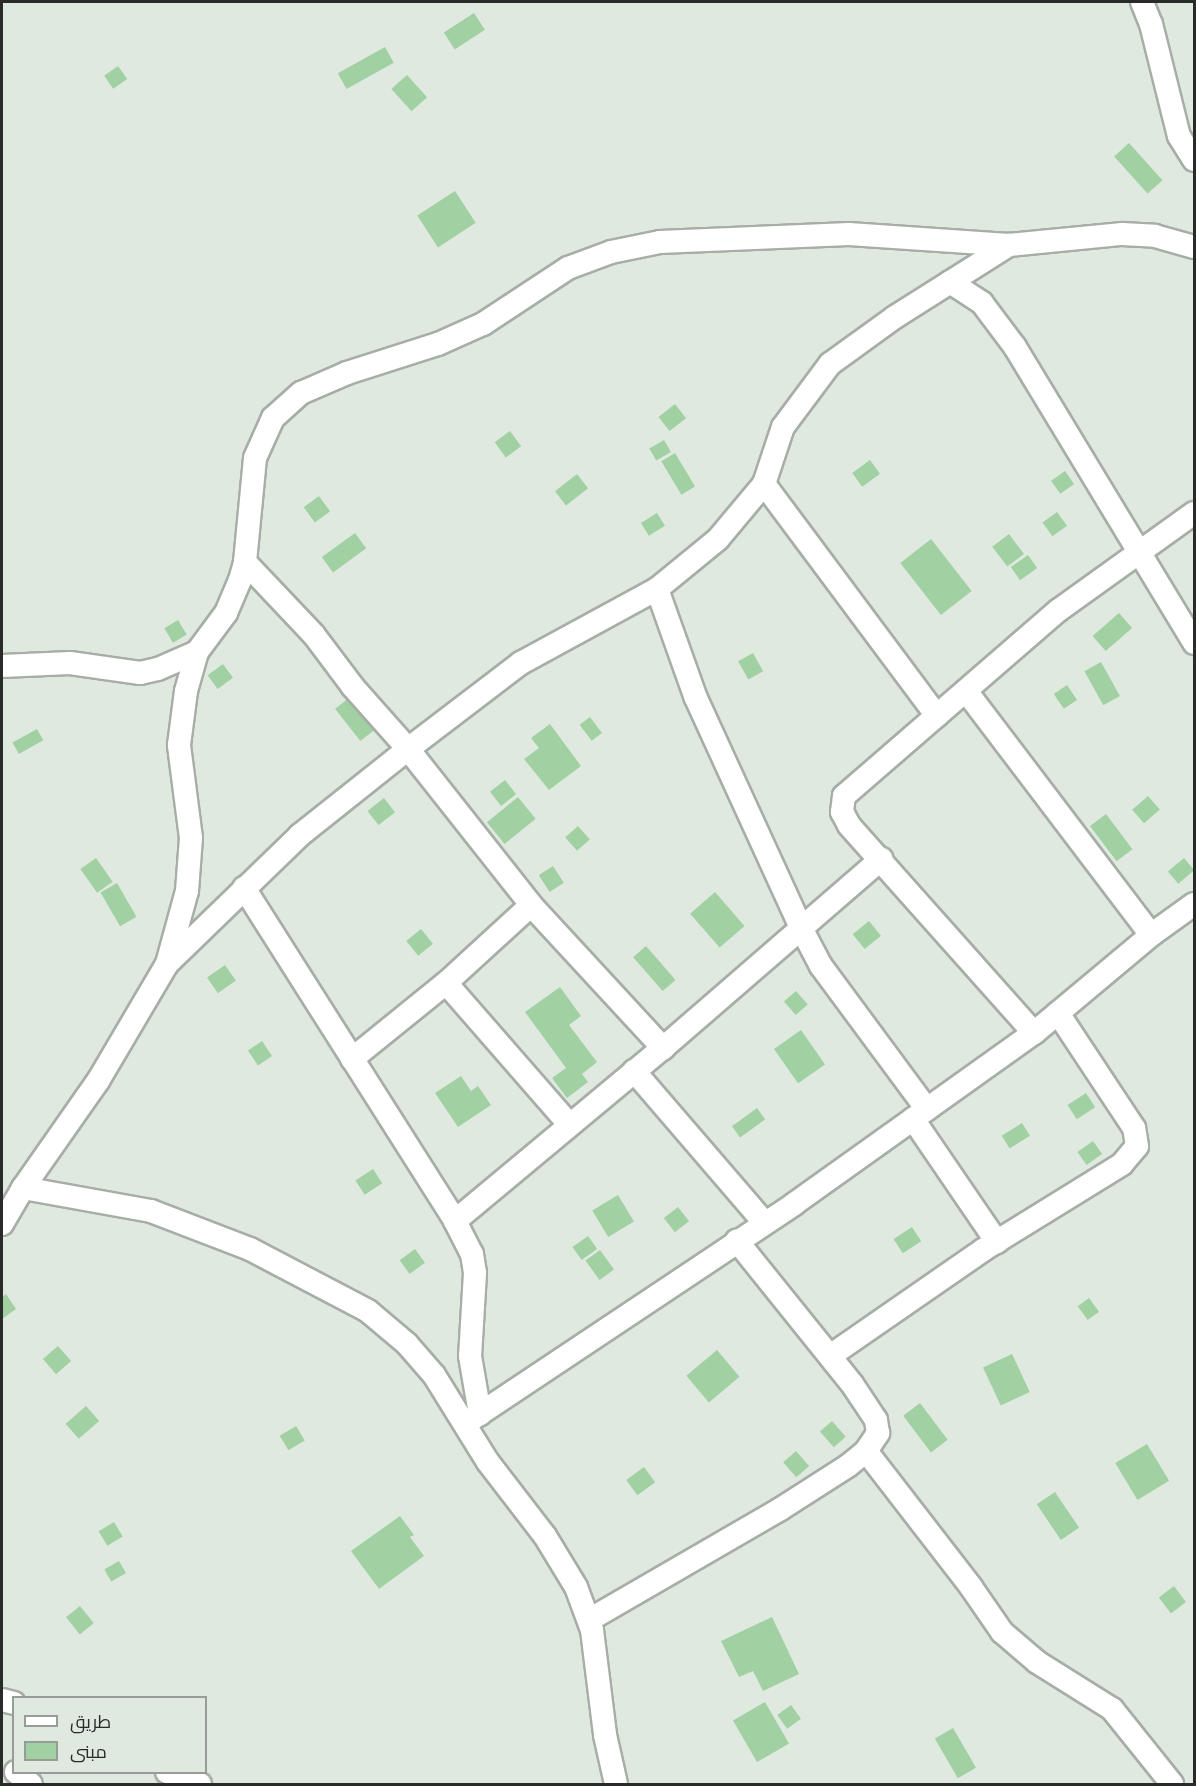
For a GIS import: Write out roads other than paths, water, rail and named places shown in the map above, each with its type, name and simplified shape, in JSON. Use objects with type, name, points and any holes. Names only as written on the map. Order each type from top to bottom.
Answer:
[{"type":"street","points":[[1142,2],[1151,24],[1179,136],[1194,160]]},
{"type":"street","points":[[167,964],[187,891],[191,838],[179,745],[186,691],[197,652],[226,613],[245,562],[255,458],[273,418],[301,393],[347,373],[438,344],[483,324],[568,268],[611,252],[660,242],[849,234],[1009,245],[1122,234],[1155,236],[1194,247]]},
{"type":"street","points":[[2,1224],[98,1081],[167,964],[244,888],[300,835],[408,748],[521,663],[657,590],[718,538],[764,484],[783,427],[830,364],[950,282],[1009,245]]},
{"type":"street","points":[[950,282],[982,303],[1015,347],[1194,643]]},
{"type":"street","points":[[764,484],[937,716]]},
{"type":"street","points":[[1034,1033],[849,825],[842,812],[844,796],[1059,610],[1194,513]]},
{"type":"street","points":[[245,562],[314,635],[353,687],[408,748],[531,905],[663,1048]]},
{"type":"street","points":[[657,590],[695,696],[801,928],[821,966],[920,1114],[997,1242]]},
{"type":"street","points":[[2,666],[70,663],[140,673],[158,669],[197,652]]},
{"type":"street","points":[[966,691],[1151,935]]},
{"type":"street","points":[[455,1221],[663,1048],[880,859]]},
{"type":"street","points":[[244,888],[455,1221],[472,1254],[475,1273],[470,1356],[473,1419],[488,1462],[545,1536],[576,1587],[589,1620],[605,1735],[616,1785]]},
{"type":"street","points":[[473,1419],[737,1241],[1034,1033],[1151,935],[1194,904]]},
{"type":"street","points":[[352,1059],[446,983],[531,905]]},
{"type":"street","points":[[446,983],[569,1124]]},
{"type":"street","points":[[830,1356],[997,1242],[1122,1164],[1137,1146],[1134,1128],[1058,1013]]},
{"type":"street","points":[[634,1071],[764,1222]]},
{"type":"street","points":[[24,1188],[151,1211],[250,1249],[368,1311],[407,1344],[473,1419]]},
{"type":"street","points":[[589,1620],[779,1509],[866,1451],[878,1433],[876,1420],[830,1356],[737,1241]]},
{"type":"street","points":[[866,1451],[971,1587],[1002,1632],[1037,1662],[1112,1709],[1172,1785]]},
{"type":"street","points":[[17,1774],[31,1785]]},
{"type":"street","points":[[170,1774],[200,1785]]}]
